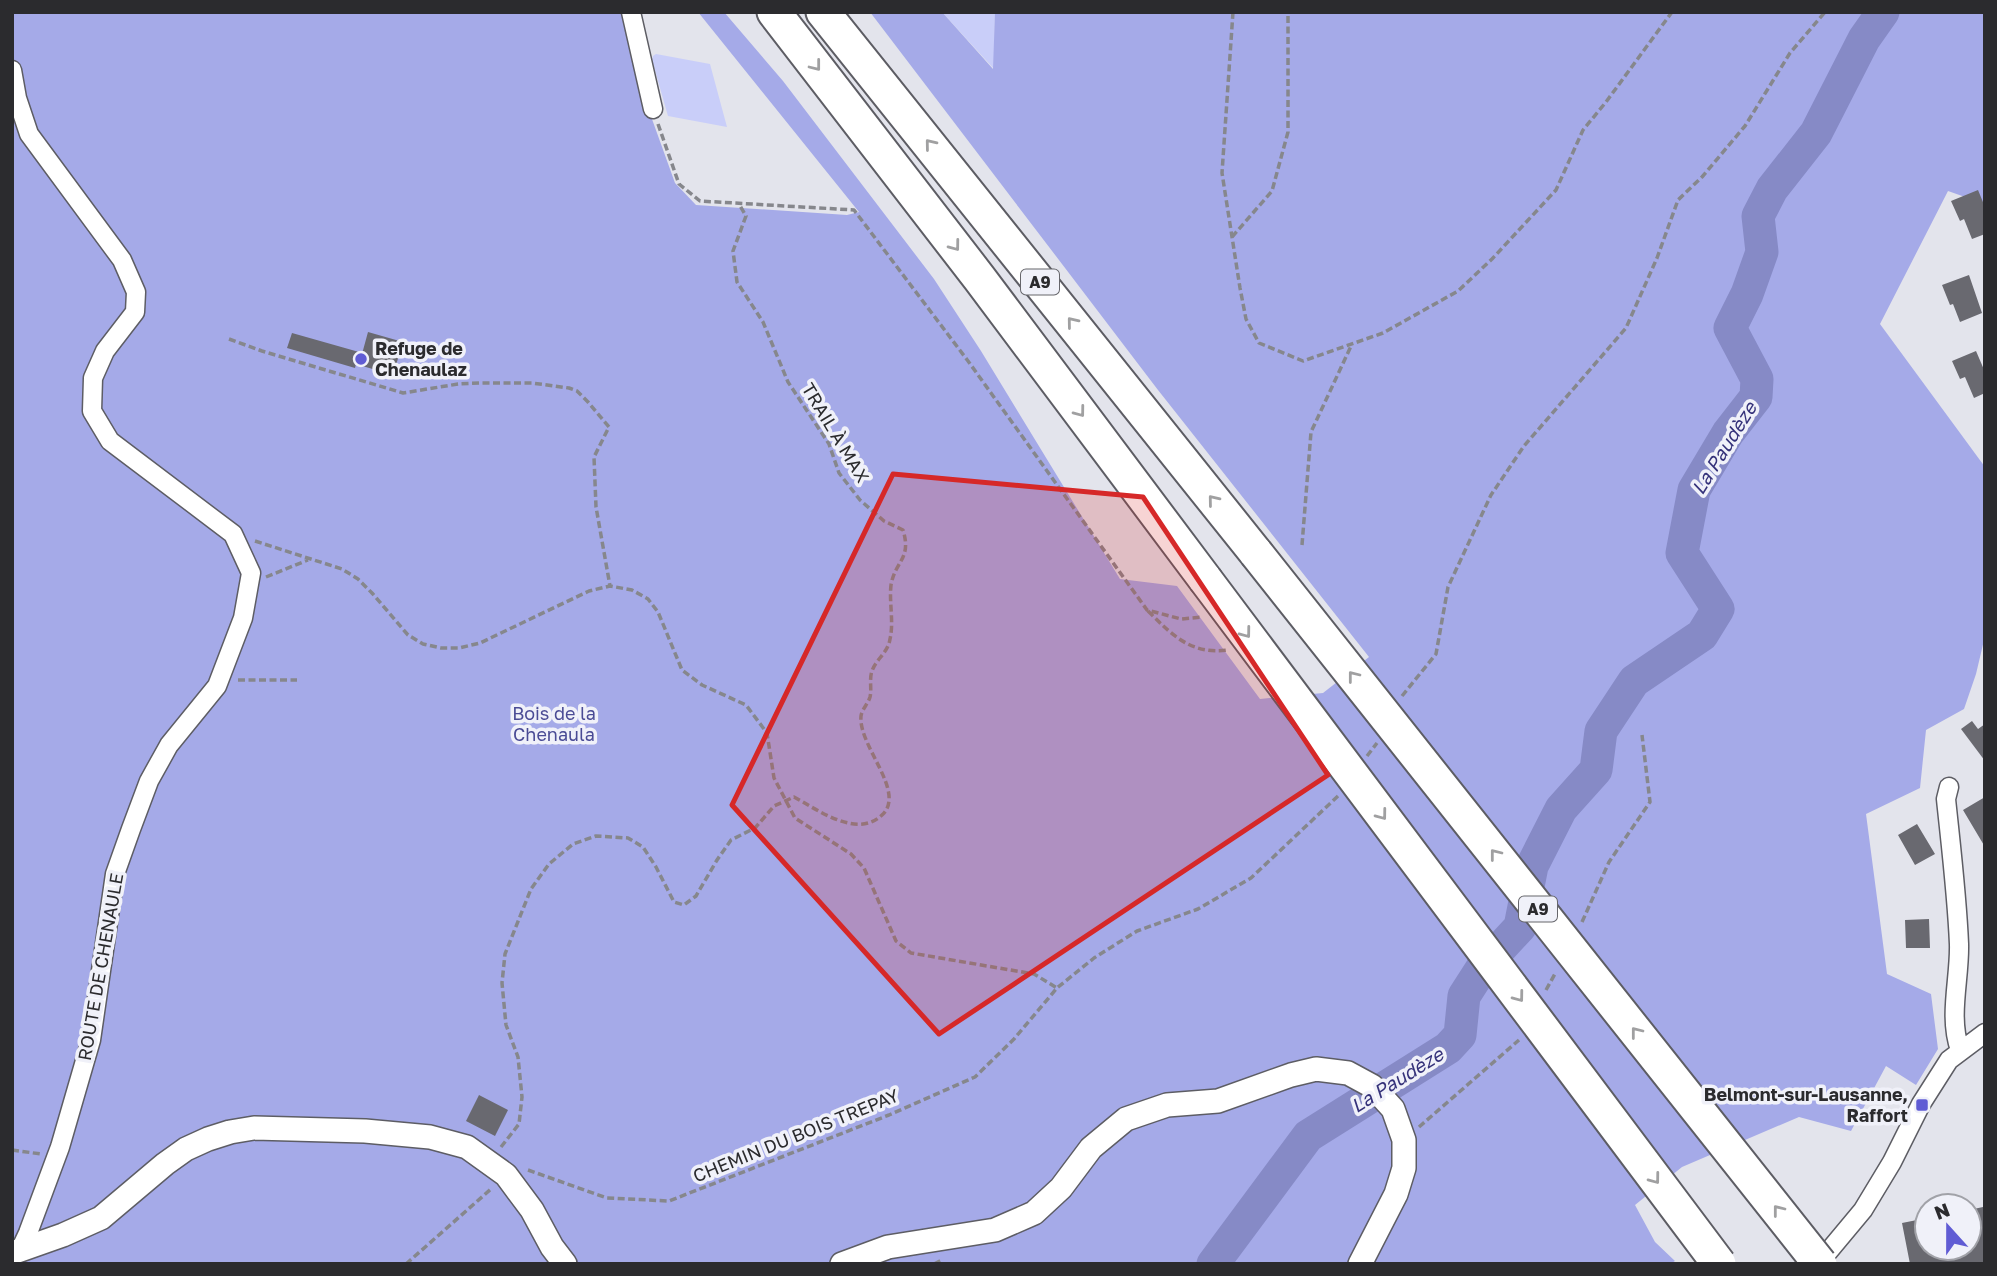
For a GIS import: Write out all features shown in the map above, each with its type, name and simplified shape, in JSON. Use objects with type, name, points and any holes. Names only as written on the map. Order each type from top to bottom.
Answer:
[{"type":"highway","name":"A9","points":[[774,12],[971,268],[1719,1264]]},
{"type":"highway","name":"A9","points":[[823,12],[1819,1264]]},
{"type":"street","points":[[631,12],[653,109]]},
{"type":"street","name":"ROUTE DE CHENAULE","points":[[12,70],[29,134],[122,260],[136,292],[135,312],[105,351],[93,379],[92,411],[110,442],[233,534],[251,573],[243,618],[217,686],[169,745],[149,781],[115,874],[91,1040],[57,1156],[28,1233],[16,1252]]},
{"type":"street","points":[[1949,787],[1946,799],[1959,945],[1955,1017],[1960,1050]]},
{"type":"street","points":[[1819,1264],[1863,1210],[1892,1162],[1921,1104],[1950,1060],[1985,1033]]},
{"type":"street","points":[[842,1264],[888,1247],[995,1230],[1034,1213],[1061,1188],[1091,1148],[1126,1119],[1167,1105],[1218,1101],[1315,1069],[1348,1073],[1372,1086],[1392,1109],[1404,1139],[1404,1168],[1396,1194],[1360,1264]]},
{"type":"street","points":[[16,1252],[101,1218],[186,1149],[230,1132],[254,1128],[430,1136],[467,1147],[506,1175],[532,1210],[552,1247],[565,1264]]},
{"type":"path","points":[[1233,12],[1222,173],[1247,319],[1259,343],[1303,361],[1383,333],[1458,291],[1492,259],[1556,190],[1583,130],[1671,12]]},
{"type":"path","points":[[1232,237],[1272,191],[1288,132],[1288,12]]},
{"type":"path","points":[[1398,704],[1436,654],[1448,587],[1491,495],[1524,446],[1626,328],[1657,258],[1678,200],[1702,177],[1745,127],[1790,52],[1825,12]]},
{"type":"path","points":[[653,109],[679,184],[700,201],[854,210],[968,361],[1147,610],[1181,619],[1204,617]]},
{"type":"path","name":"TRAIL À MAX","points":[[739,204],[746,216],[733,251],[737,282],[763,322],[788,383],[829,444],[839,473],[868,507],[884,521],[903,530],[907,543],[904,558],[891,584],[891,638],[887,650],[870,673],[872,690],[869,702],[861,713],[862,727],[875,762],[888,784],[890,802],[883,815],[867,824],[849,824],[794,797],[786,801]]},
{"type":"path","points":[[229,339],[402,393],[458,384],[532,383],[569,388],[582,396],[609,427],[594,457],[596,507],[610,586]]},
{"type":"path","points":[[1303,545],[1311,432],[1352,344]]},
{"type":"path","points":[[233,534],[342,569],[358,579],[408,635],[423,644],[441,648],[459,648],[480,643],[589,591],[610,586],[632,590],[648,598],[658,612],[682,670],[702,685],[746,705],[767,733],[774,778],[795,818],[851,854],[864,869],[895,942],[911,953],[1034,974],[1057,988]]},
{"type":"path","points":[[249,585],[310,559]]},
{"type":"path","points":[[219,681],[297,680]]},
{"type":"path","points":[[1361,765],[1381,735]]},
{"type":"path","name":"CHEMIN DU BOIS TREPAY","points":[[506,1175],[528,1170],[607,1198],[669,1201],[889,1115],[975,1077],[1014,1040],[1057,988],[1094,958],[1137,931],[1198,909],[1251,878],[1339,795]]},
{"type":"path","points":[[485,1160],[499,1150],[519,1124],[522,1097],[518,1057],[506,1025],[502,983],[505,954],[531,889],[549,864],[573,844],[596,836],[628,838],[643,847],[674,902],[684,905],[696,896],[731,840],[755,828],[774,806],[786,801]]},
{"type":"path","points":[[12,1150],[57,1156]]},
{"type":"path","points":[[406,1264],[506,1175]]},
{"type":"highlighted area","points":[[893,474],[1143,497],[1328,775],[939,1034],[732,805]]},
{"type":"shaded area","points":[[942,12],[995,12],[994,69]]},
{"type":"shaded area","points":[[656,54],[710,64],[727,127],[668,116],[652,60]]},
{"type":"green space","name":"Bois de la Chenaula","points":[[12,12],[627,12],[648,108],[675,183],[696,205],[847,215],[859,212],[698,12],[724,12],[783,81],[934,279],[1120,579],[1177,586],[1260,699],[1323,693],[1369,657],[1158,390],[870,12],[942,12],[993,69],[995,12],[1985,12],[1985,204],[1948,191],[1880,324],[1985,467],[1985,636],[1964,709],[1926,730],[1920,788],[1866,814],[1887,974],[1931,994],[1938,1049],[1916,1085],[1886,1066],[1851,1131],[1799,1117],[1682,1167],[1635,1205],[1655,1242],[1675,1261],[1670,1264],[12,1264]]},
{"type":"building","points":[[1978,190],[1985,207],[1985,234],[1972,239],[1964,219],[1960,221],[1951,201]]},
{"type":"building","points":[[1969,275],[1982,313],[1960,322],[1942,285]]},
{"type":"building","points":[[368,332],[403,342],[393,375],[359,365]]},
{"type":"building","points":[[292,333],[359,352],[355,368],[287,348]]},
{"type":"building","points":[[1976,351],[1985,372],[1985,393],[1974,398],[1965,377],[1960,379],[1952,361]]},
{"type":"building","points":[[1972,721],[1978,729],[1985,724],[1985,761],[1961,729]]},
{"type":"building","points":[[1985,797],[1985,847],[1963,810]]},
{"type":"building","points":[[1917,824],[1935,854],[1915,865],[1898,835]]},
{"type":"building","points":[[1929,919],[1930,948],[1906,948],[1905,920]]},
{"type":"building","points":[[479,1095],[508,1110],[495,1136],[466,1121]]},
{"type":"building","points":[[1983,1207],[1985,1264],[1910,1264],[1902,1223],[1913,1221],[1913,1262],[1983,1262]]},
{"type":"waterway","name":"La Paudèze","points":[[1213,1264],[1308,1136],[1448,1048],[1460,1035],[1464,996],[1482,968],[1520,927],[1532,866],[1561,809],[1596,770],[1601,731],[1634,681],[1702,635],[1718,609],[1682,553],[1694,490],[1728,433],[1756,397],[1757,379],[1730,328],[1747,294],[1762,252],[1758,216],[1772,189],[1816,133],[1864,39],[1883,12]]},
{"type":"place","name":"Refuge de Chenaulaz","points":[[361,359]]},
{"type":"place","name":"Belmont-sur-Lausanne, Raffort","points":[[1922,1105]]}]
